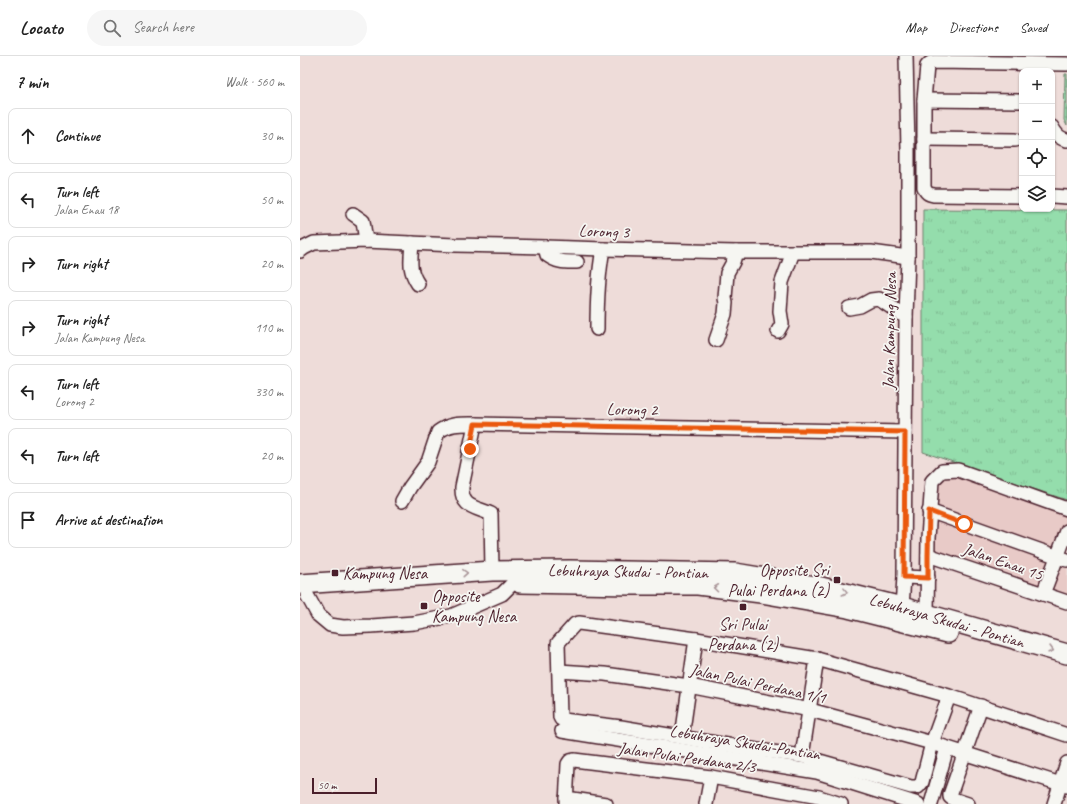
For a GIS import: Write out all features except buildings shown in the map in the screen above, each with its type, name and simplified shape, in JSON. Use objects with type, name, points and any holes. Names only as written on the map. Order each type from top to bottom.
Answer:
[{"type":"highway","name":"Lebuhraya Skudai - Pontian","points":[[303,587],[492,571],[570,570],[735,572],[821,587],[902,607],[1067,654]]},
{"type":"highway","name":"Lebuhraya Skudai - Pontian","points":[[303,587],[513,583],[698,586],[761,593],[848,608],[932,629],[1067,668]]},
{"type":"street","name":"Jalan Kampung Nesa","points":[[902,607],[904,577],[906,317],[908,257],[906,56]]},
{"type":"street","points":[[1019,196],[934,195],[928,194],[925,191],[924,100],[927,66],[930,63],[943,62],[1067,64]]},
{"type":"street","points":[[924,100],[1019,101]]},
{"type":"street","points":[[1055,131],[1066,139]]},
{"type":"street","points":[[924,139],[1015,140]]},
{"type":"street","points":[[1055,196],[1067,197]]},
{"type":"street","points":[[353,214],[363,221],[366,241]]},
{"type":"street","name":"Lorong 3","points":[[300,251],[314,244],[366,241],[455,245],[545,246],[736,252],[871,252],[908,257]]},
{"type":"street","points":[[412,243],[410,268],[413,277],[418,284]]},
{"type":"street","points":[[545,246],[547,255],[552,259],[561,262],[577,262]]},
{"type":"street","points":[[597,329],[597,298],[603,249]]},
{"type":"street","points":[[716,340],[725,314],[727,273],[736,252]]},
{"type":"street","points":[[778,331],[782,324],[780,311],[782,282],[793,252]]},
{"type":"street","points":[[850,308],[878,299],[906,317]]},
{"type":"street","points":[[475,424],[462,487],[462,494],[464,500],[469,506],[491,514],[492,571]]},
{"type":"street","name":"Lorong 2","points":[[402,501],[428,462],[438,432],[453,425],[475,424],[905,432]]},
{"type":"street","points":[[927,614],[929,511],[932,480],[942,471],[958,470],[1067,509]]},
{"type":"street","points":[[929,511],[1062,558]]},
{"type":"street","points":[[1043,594],[1062,558],[1067,531]]},
{"type":"street","name":"Jalan Enau 15","points":[[928,555],[1067,602]]},
{"type":"street","points":[[904,577],[928,578]]},
{"type":"street","points":[[303,587],[318,615],[330,625],[344,627],[414,623],[451,616],[502,594],[513,583]]},
{"type":"street","points":[[949,696],[932,743],[922,782],[918,787],[911,787],[802,756],[757,750],[622,727],[561,719],[558,643],[575,624],[579,623],[696,639],[817,659],[949,696],[1067,735]]},
{"type":"street","points":[[682,737],[696,639]]},
{"type":"street","points":[[802,756],[817,659]]},
{"type":"street","name":"Jalan Pulai Perdana 1/1","points":[[559,671],[605,674],[689,686],[810,710],[932,743],[1064,785]]},
{"type":"street","points":[[968,804],[953,799],[950,795],[981,706]]},
{"type":"street","name":"Lebuhraya Skudai-Pontian","points":[[562,731],[817,772],[918,804]]},
{"type":"street","points":[[931,804],[947,748]]},
{"type":"street","name":"Jalan Pulai Perdana 2/3","points":[[566,801],[568,764],[570,761],[574,760],[711,777],[819,797],[841,804]]},
{"type":"street","points":[[1054,804],[1064,785],[1067,763]]},
{"type":"street","points":[[706,804],[711,777]]},
{"type":"street","points":[[566,801],[606,804]]},
{"type":"shaded area","points":[[941,468],[1067,505],[1067,606],[925,558]]},
{"type":"green space","points":[[1065,74],[1067,74],[1067,126],[1064,120]]},
{"type":"green space","points":[[923,209],[1019,210],[1019,212],[1055,212],[1055,210],[1067,210],[1067,500],[923,452]]},
{"type":"place","name":"Kampung Nesa","points":[[335,573]]},
{"type":"place","name":"Opposite Sri Pulai Perdana (2)","points":[[837,580]]},
{"type":"place","name":"Opposite Kampung Nesa","points":[[424,606]]},
{"type":"place","name":"Sri Pulai Perdana (2)","points":[[743,607]]},
{"type":"route","points":[[470,449],[475,424],[905,432],[904,577],[928,578],[929,511],[964,524]]}]
